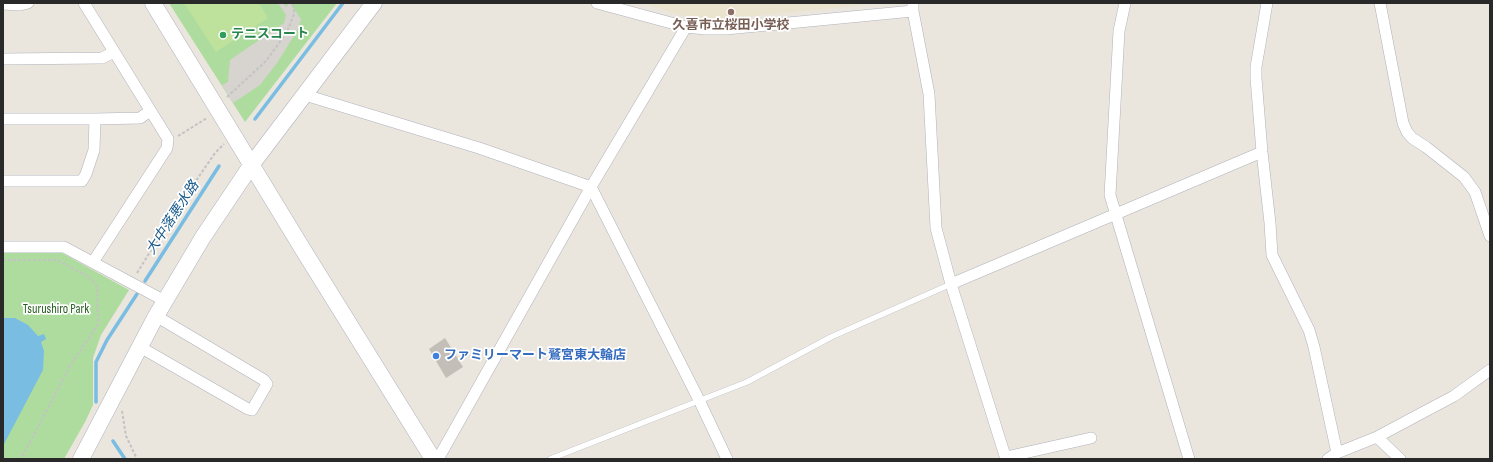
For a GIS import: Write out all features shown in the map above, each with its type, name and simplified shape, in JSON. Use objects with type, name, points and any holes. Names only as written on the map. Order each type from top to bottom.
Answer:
[{"type":"street","points":[[3,4],[20,5],[28,3]]},
{"type":"street","points":[[84,3],[168,139],[167,148],[93,262]]},
{"type":"street","points":[[153,3],[302,248],[433,459]]},
{"type":"street","points":[[81,459],[156,316],[203,237],[252,164],[374,3]]},
{"type":"street","points":[[596,3],[686,27],[705,29],[726,29],[913,7],[929,94],[936,228],[951,284],[1006,458],[1091,438]]},
{"type":"street","points":[[1126,3],[1119,31],[1110,195],[1117,214],[1189,459]]},
{"type":"street","points":[[1267,3],[1256,67],[1272,256],[1309,330],[1317,361],[1333,456],[1377,437],[1454,396],[1490,370]]},
{"type":"street","points":[[1380,3],[1404,123],[1408,132],[1412,138],[1426,147],[1464,177],[1475,192],[1490,236]]},
{"type":"street","points":[[438,459],[591,187],[686,27]]},
{"type":"street","points":[[3,59],[102,58],[114,52]]},
{"type":"street","points":[[305,95],[479,148],[591,187],[728,459]]},
{"type":"street","points":[[3,119],[140,118],[150,111]]},
{"type":"street","points":[[3,181],[82,181],[86,174],[94,150],[95,119]]},
{"type":"street","points":[[951,284],[1262,152]]},
{"type":"street","points":[[3,247],[64,247],[165,302]]},
{"type":"street","points":[[140,347],[248,410],[252,410],[267,384],[264,380],[156,316]]},
{"type":"street","points":[[1377,437],[1400,459]]},
{"type":"lane","points":[[550,459],[747,382],[831,337],[951,284]]},
{"type":"path","points":[[227,97],[266,62],[287,32],[294,14],[292,3]]},
{"type":"path","points":[[168,139],[175,138],[208,118]]},
{"type":"path","points":[[131,283],[174,213],[207,165],[225,143]]},
{"type":"path","points":[[3,260],[57,260],[89,277],[97,286],[98,324],[70,366],[20,459]]},
{"type":"path","points":[[113,400],[119,404],[122,410],[128,443],[137,459]]},
{"type":"shaded area","points":[[278,3],[283,3],[286,7],[288,5],[286,3],[290,3],[301,19],[297,31],[277,63],[260,85],[233,103],[222,85],[228,82],[230,60],[284,23],[286,15]]},
{"type":"shaded area","name":"久喜市立桜田小学校","points":[[636,3],[884,3],[723,19],[693,19],[649,5]]},
{"type":"green space","points":[[169,3],[337,3],[245,122]]},
{"type":"green space","name":"テニスコート","points":[[184,3],[259,3],[268,18],[216,52]]},
{"type":"green space","name":"Tsurushiro Park","points":[[3,252],[62,253],[129,290],[101,335],[93,358],[93,405],[64,459],[3,459]]},
{"type":"water","points":[[3,318],[15,318],[28,325],[38,336],[44,334],[46,339],[41,342],[44,351],[43,370],[3,446]]},
{"type":"building","points":[[445,338],[463,367],[446,378],[429,349]]},
{"type":"waterway","name":"大中落悪水路","points":[[255,119],[343,3]]},
{"type":"waterway","name":"大中落悪水路","points":[[145,281],[219,166]]},
{"type":"waterway","name":"大中落悪水路","points":[[96,402],[96,362],[107,340],[137,294]]},
{"type":"waterway","name":"大中落悪水路","points":[[113,441],[125,459]]},
{"type":"place","name":"久喜市立桜田小学校","points":[[731,12]]},
{"type":"place","name":"テニスコート","points":[[223,35]]},
{"type":"place","name":"ファミリーマート鷲宮東大輪店","points":[[436,356]]}]
